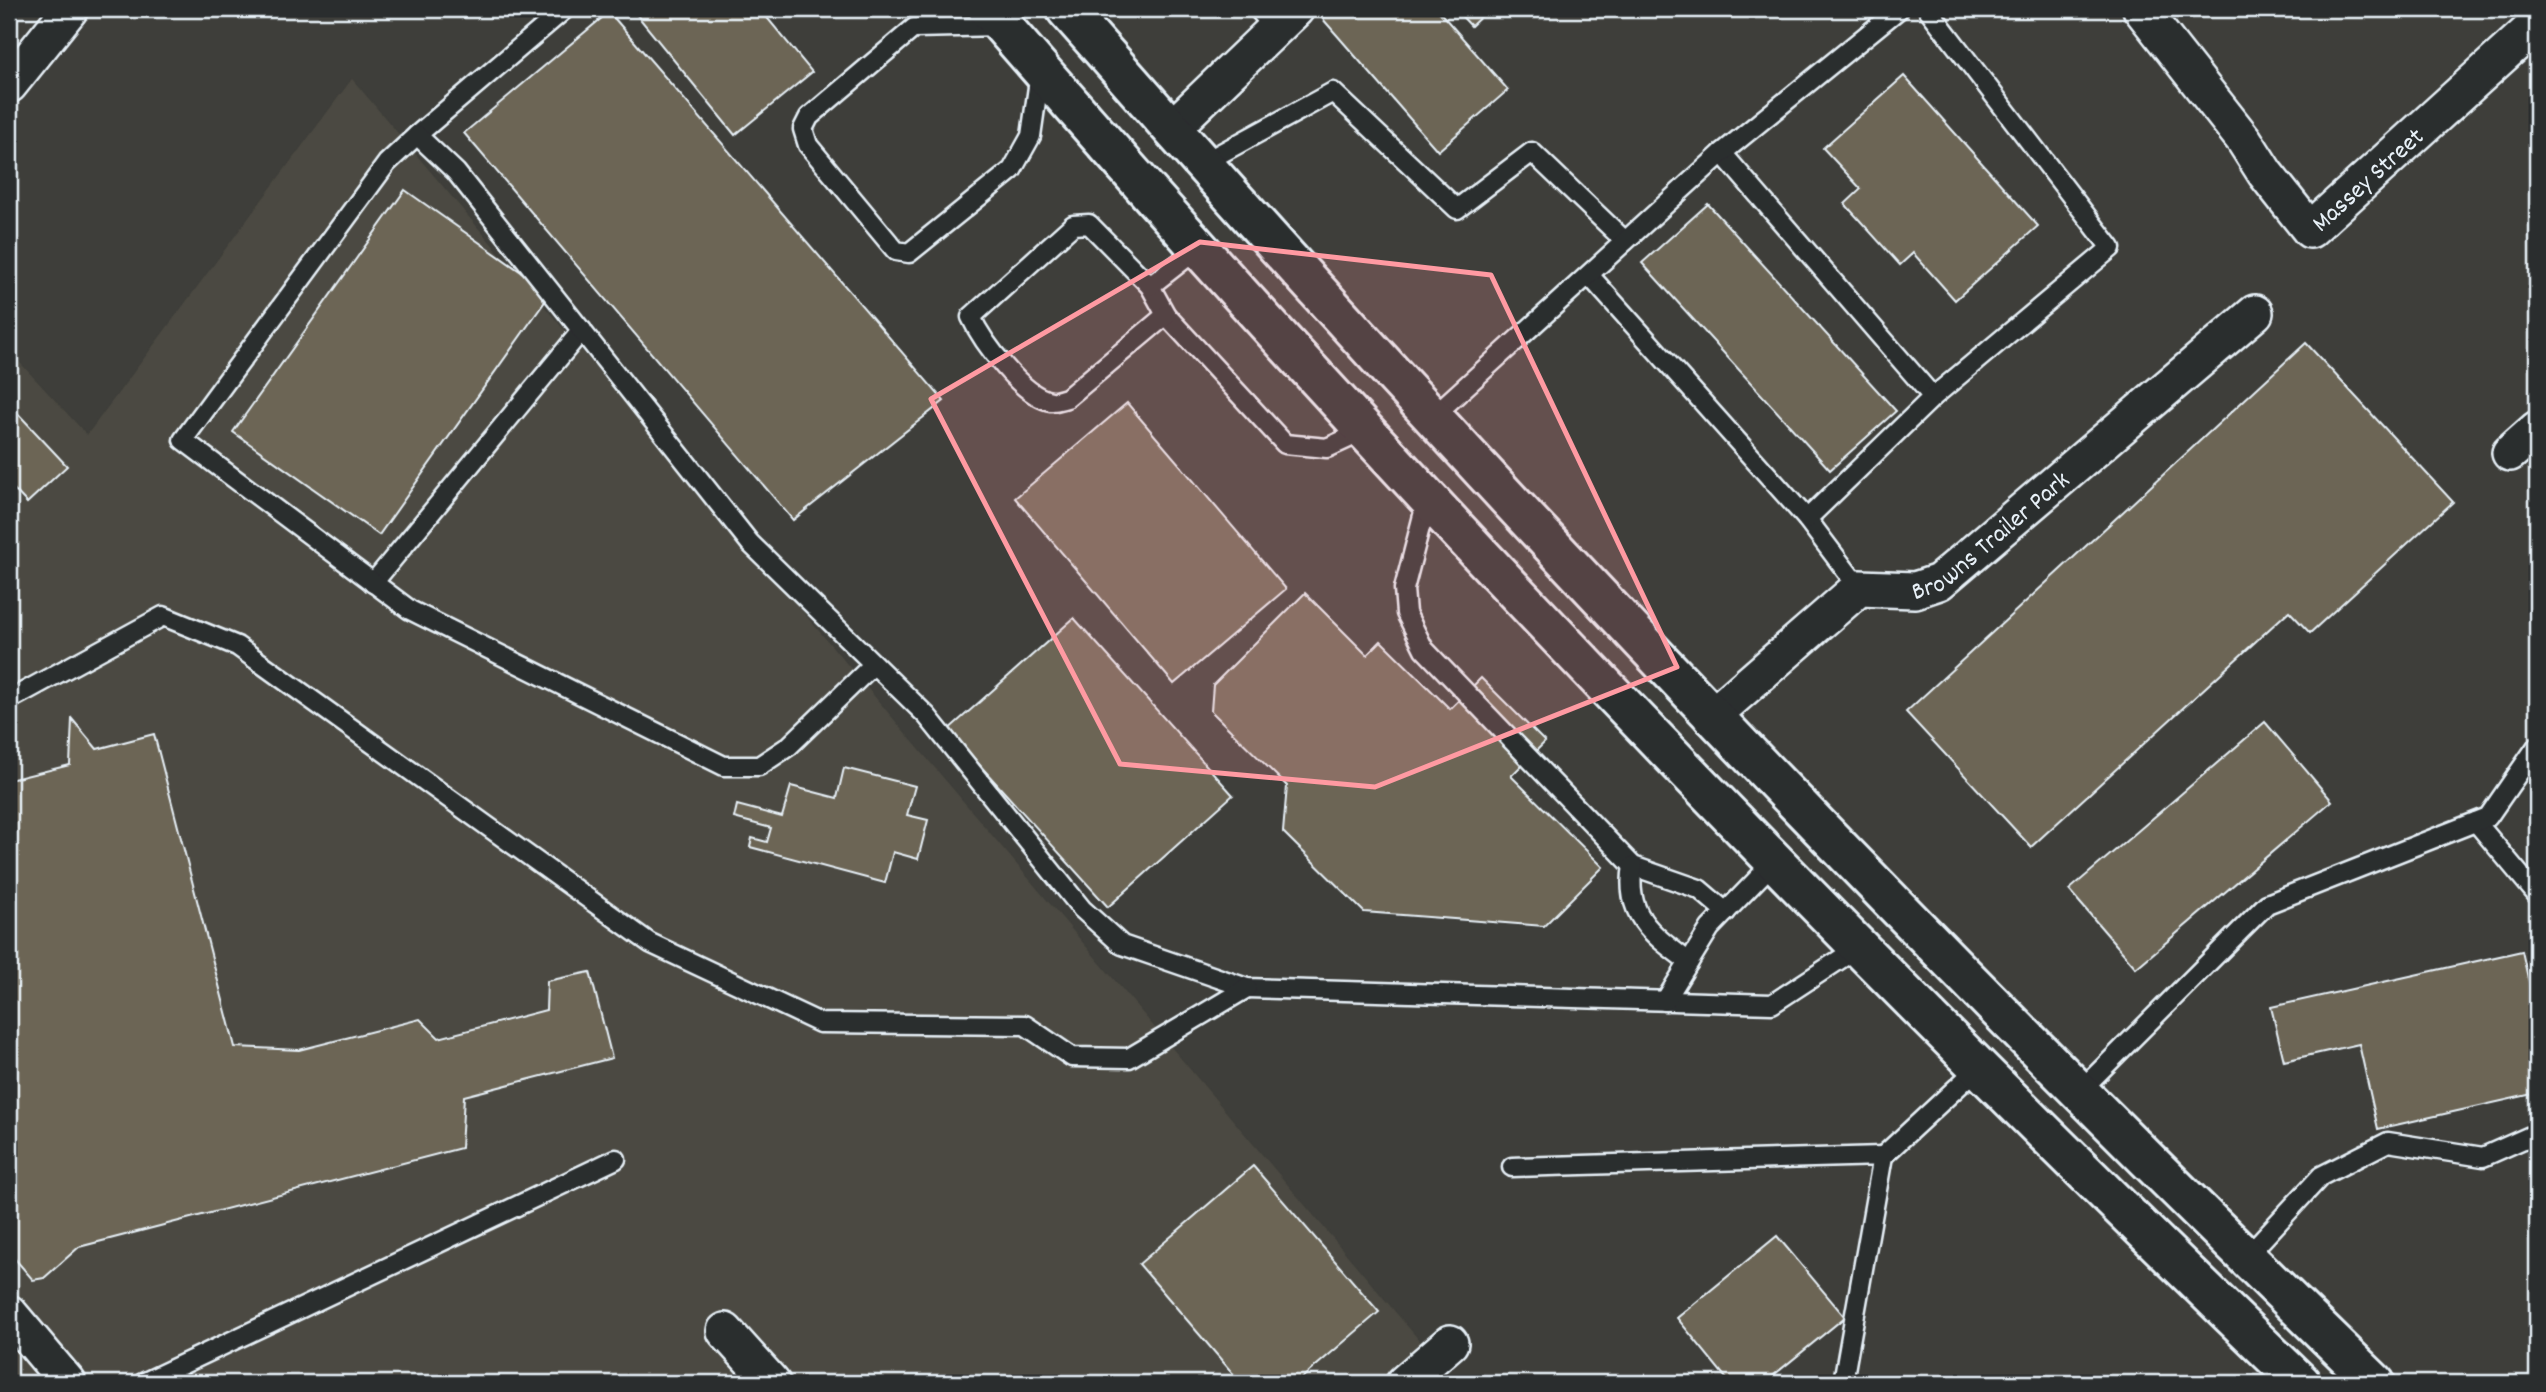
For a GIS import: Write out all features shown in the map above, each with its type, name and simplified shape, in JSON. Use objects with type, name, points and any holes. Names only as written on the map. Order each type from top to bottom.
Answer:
[{"type":"highway","points":[[1066,9],[1431,418],[1711,717],[2079,1092],[2375,1383]]},
{"type":"highway","points":[[995,17],[1366,429],[1774,862],[1978,1068],[2301,1383]]},
{"type":"street","points":[[9,85],[70,9]]},
{"type":"street","name":"Massey Street","points":[[2141,9],[2244,140],[2265,173],[2310,230],[2537,24]]},
{"type":"street","points":[[1171,129],[1276,15]]},
{"type":"street","name":"Browns Trailer Park","points":[[1859,588],[1915,590],[1939,582],[2255,313]]},
{"type":"street","points":[[2510,453],[2537,429]]},
{"type":"street","points":[[1711,717],[1859,588]]},
{"type":"street","points":[[9,1313],[68,1383]]},
{"type":"street","points":[[725,1331],[772,1383]]},
{"type":"street","points":[[1404,1383],[1450,1343]]},
{"type":"lane","points":[[565,9],[387,163],[183,440],[410,610],[724,766],[759,766],[789,746],[874,664]]},
{"type":"lane","points":[[1431,418],[1722,153],[1899,9]]},
{"type":"lane","points":[[1807,519],[1933,397],[2111,248],[1928,9]]},
{"type":"lane","points":[[995,17],[914,28],[809,117],[803,129],[808,145],[896,251],[909,253],[1013,170],[1031,136],[1041,69]]},
{"type":"lane","points":[[1203,163],[1333,92],[1457,209],[1532,152],[1625,242]]},
{"type":"lane","points":[[417,135],[456,172],[750,543],[927,716],[1082,909],[1122,945],[1247,988],[1772,1004],[1859,947]]},
{"type":"lane","points":[[1722,153],[1933,397]]},
{"type":"lane","points":[[1166,314],[1067,398],[1052,402],[1031,393],[980,337],[971,317],[1073,225],[1090,224],[1150,286],[1166,314],[1285,444],[1327,448],[1366,429]]},
{"type":"lane","points":[[1150,286],[1200,247]]},
{"type":"lane","points":[[1589,275],[1807,519],[1859,588]]},
{"type":"lane","points":[[373,583],[582,330]]},
{"type":"lane","points":[[1428,496],[1404,589],[1406,613],[1424,649],[1633,866],[1699,889],[1726,912]]},
{"type":"lane","points":[[9,700],[163,616],[237,646],[650,943],[820,1023],[1025,1025],[1072,1057],[1129,1058],[1247,988]]},
{"type":"lane","points":[[2079,1092],[2267,904],[2488,817],[2537,746]]},
{"type":"lane","points":[[2476,822],[2537,895]]},
{"type":"lane","points":[[1665,1001],[1710,928],[1774,862]]},
{"type":"lane","points":[[1633,866],[1630,886],[1636,908],[1648,932],[1689,962]]},
{"type":"lane","points":[[1846,1383],[1844,1376],[1883,1156],[1978,1068]]},
{"type":"lane","points":[[2246,1257],[2321,1175],[2388,1142],[2483,1157],[2537,1133]]},
{"type":"lane","points":[[1512,1167],[1883,1156]]},
{"type":"lane","points":[[143,1383],[616,1159]]},
{"type":"highlighted area","points":[[1200,242],[1491,275],[1677,667],[1375,787],[1120,764],[931,399]]},
{"type":"shaded area","points":[[352,79],[1424,1346],[1382,1383],[9,1383],[9,351],[87,435]]},
{"type":"building","points":[[632,9],[760,9],[812,72],[735,135]]},
{"type":"building","points":[[1333,9],[1437,9],[1508,90],[1438,151],[1322,18]]},
{"type":"building","points":[[1455,9],[1489,9],[1471,26]]},
{"type":"building","points":[[609,12],[944,401],[793,520],[464,133]]},
{"type":"building","points":[[1904,76],[2038,226],[1955,300],[1913,253],[1900,265],[1845,204],[1861,189],[1823,148]]},
{"type":"building","points":[[405,190],[551,293],[379,535],[233,432]]},
{"type":"building","points":[[1708,204],[1896,411],[1830,470],[1642,263]]},
{"type":"building","points":[[2306,343],[2453,502],[2310,633],[2289,611],[2031,847],[1906,712]]},
{"type":"building","points":[[1127,403],[1286,589],[1174,684],[1015,498]]},
{"type":"building","points":[[9,404],[67,466],[27,503],[9,484]]},
{"type":"building","points":[[1305,593],[1367,655],[1381,641],[1450,709],[1481,678],[1545,742],[1511,776],[1603,867],[1544,926],[1364,912],[1283,832],[1287,786],[1211,711],[1213,685]]},
{"type":"building","points":[[1074,618],[1233,795],[1108,907],[948,730]]},
{"type":"building","points":[[72,719],[97,749],[154,734],[235,1047],[299,1050],[420,1019],[439,1038],[546,1010],[547,981],[590,972],[612,1058],[464,1096],[461,1148],[79,1247],[44,1278],[33,1280],[9,1252],[9,780],[70,765]]},
{"type":"building","points":[[2265,722],[2332,801],[2136,968],[2069,890]]},
{"type":"building","points":[[844,768],[915,786],[907,815],[928,820],[918,859],[893,852],[885,883],[750,847],[752,838],[767,842],[771,828],[734,818],[737,805],[782,817],[791,786],[837,798]]},
{"type":"building","points":[[2522,951],[2537,1019],[2537,1093],[2378,1129],[2359,1044],[2284,1061],[2271,1007]]},
{"type":"building","points":[[1253,1166],[1379,1312],[1296,1383],[1241,1383],[1139,1264]]},
{"type":"building","points":[[1777,1236],[1845,1317],[1764,1383],[1730,1383],[1677,1318]]}]
